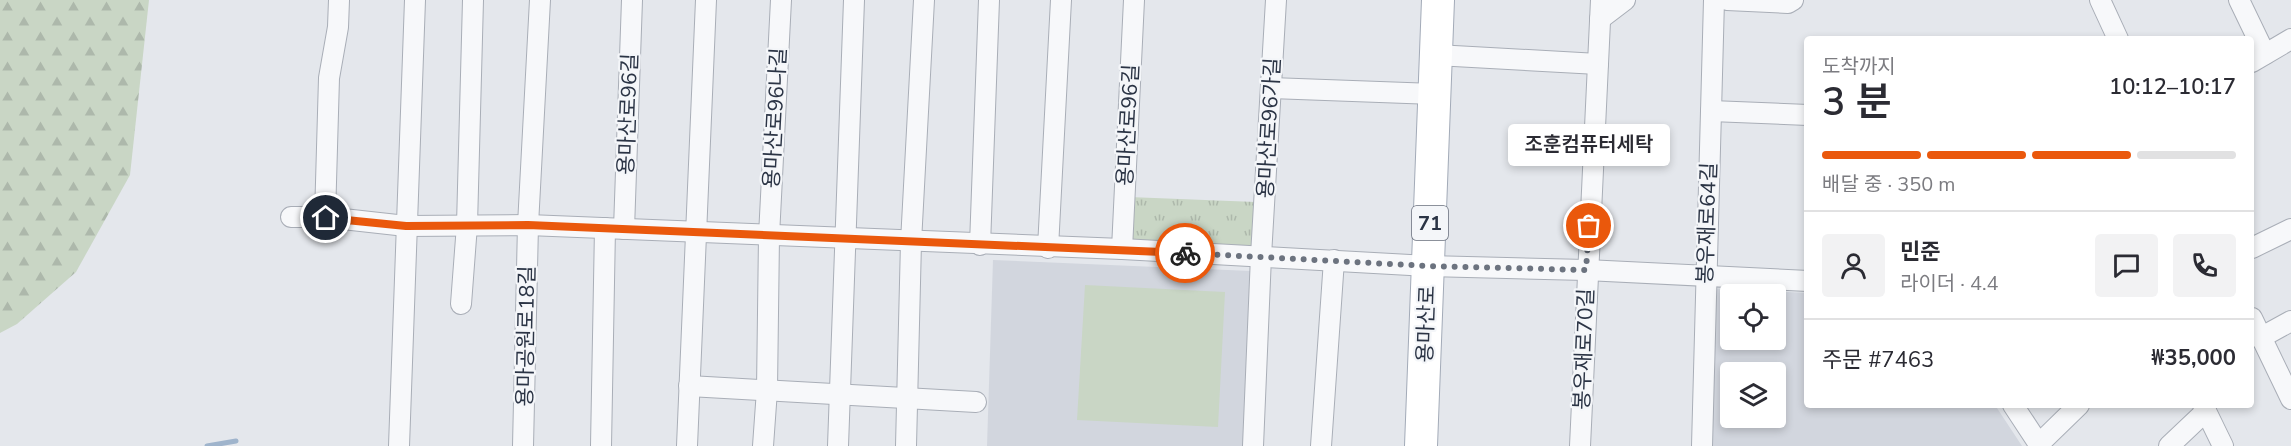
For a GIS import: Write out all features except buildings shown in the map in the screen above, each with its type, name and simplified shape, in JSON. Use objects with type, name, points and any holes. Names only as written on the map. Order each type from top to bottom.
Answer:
[{"type":"main road","name":"용마산로","points":[[1421,446],[1438,0]]},
{"type":"street","points":[[326,218],[329,78],[338,27],[339,0]]},
{"type":"street","points":[[399,446],[415,0]]},
{"type":"street","points":[[461,304],[467,225],[473,0]]},
{"type":"street","points":[[528,225],[540,0]]},
{"type":"street","name":"용마산로96길","points":[[601,446],[614,229],[632,0]]},
{"type":"street","points":[[687,446],[694,234],[706,0]]},
{"type":"street","name":"용마산로96나길","points":[[763,446],[767,390],[769,236],[781,0]]},
{"type":"street","points":[[838,446],[838,394],[854,0]]},
{"type":"street","points":[[906,446],[911,242],[924,0]]},
{"type":"street","points":[[980,245],[989,0]]},
{"type":"street","points":[[1048,248],[1061,0]]},
{"type":"street","name":"용마산로96길","points":[[1122,249],[1134,0]]},
{"type":"street","name":"용마산로96가길","points":[[1253,446],[1276,0]]},
{"type":"street","points":[[1601,9],[1625,0]]},
{"type":"street","name":"봉우재로64길","points":[[1702,446],[1714,0]]},
{"type":"street","points":[[1727,0],[1788,3],[1793,0]]},
{"type":"street","points":[[2100,0],[2117,36]]},
{"type":"street","points":[[2239,0],[2251,36]]},
{"type":"street","name":"봉우재로70길","points":[[1580,446],[1586,270],[1601,9]]},
{"type":"street","points":[[2258,58],[2291,39]]},
{"type":"street","points":[[1436,56],[1598,64]]},
{"type":"street","points":[[1271,88],[1434,94]]},
{"type":"street","points":[[1711,111],[1804,115]]},
{"type":"street","points":[[291,217],[406,226],[528,225],[694,234],[1122,249],[1428,266],[1586,270],[1804,281]]},
{"type":"street","name":"용마공원로18길","points":[[523,446],[528,225]]},
{"type":"street","points":[[2254,247],[2291,229]]},
{"type":"street","points":[[1321,446],[1334,260]]},
{"type":"street","points":[[2260,338],[2291,321]]},
{"type":"street","points":[[2254,323],[2291,399]]},
{"type":"street","points":[[689,386],[976,402]]},
{"type":"street","points":[[2015,408],[2039,445],[2076,408]]},
{"type":"street","points":[[2169,446],[2204,408],[2223,446]]},
{"type":"shaded area","points":[[993,260],[1251,271],[1244,446],[987,446]]},
{"type":"shaded area","points":[[1709,288],[1720,289],[1720,350],[1786,350],[1786,292],[1804,293],[1804,408],[1997,408],[2022,446],[1707,446]]},
{"type":"green space","points":[[0,0],[149,0],[130,175],[76,272],[17,324],[0,333]]},
{"type":"green space","points":[[1129,197],[1256,202],[1254,247],[1127,242]]},
{"type":"green space","points":[[1085,285],[1225,292],[1218,427],[1077,420]]},
{"type":"waterway","points":[[207,446],[236,441]]},
{"type":"way so far","points":[[1185,253],[1428,266],[1586,270],[1589,226]]},
{"type":"place","name":"조훈컴퓨터세탁","points":[[1589,226]]},
{"type":"route","points":[[326,218],[406,226],[528,225],[694,234],[1185,253]]}]
